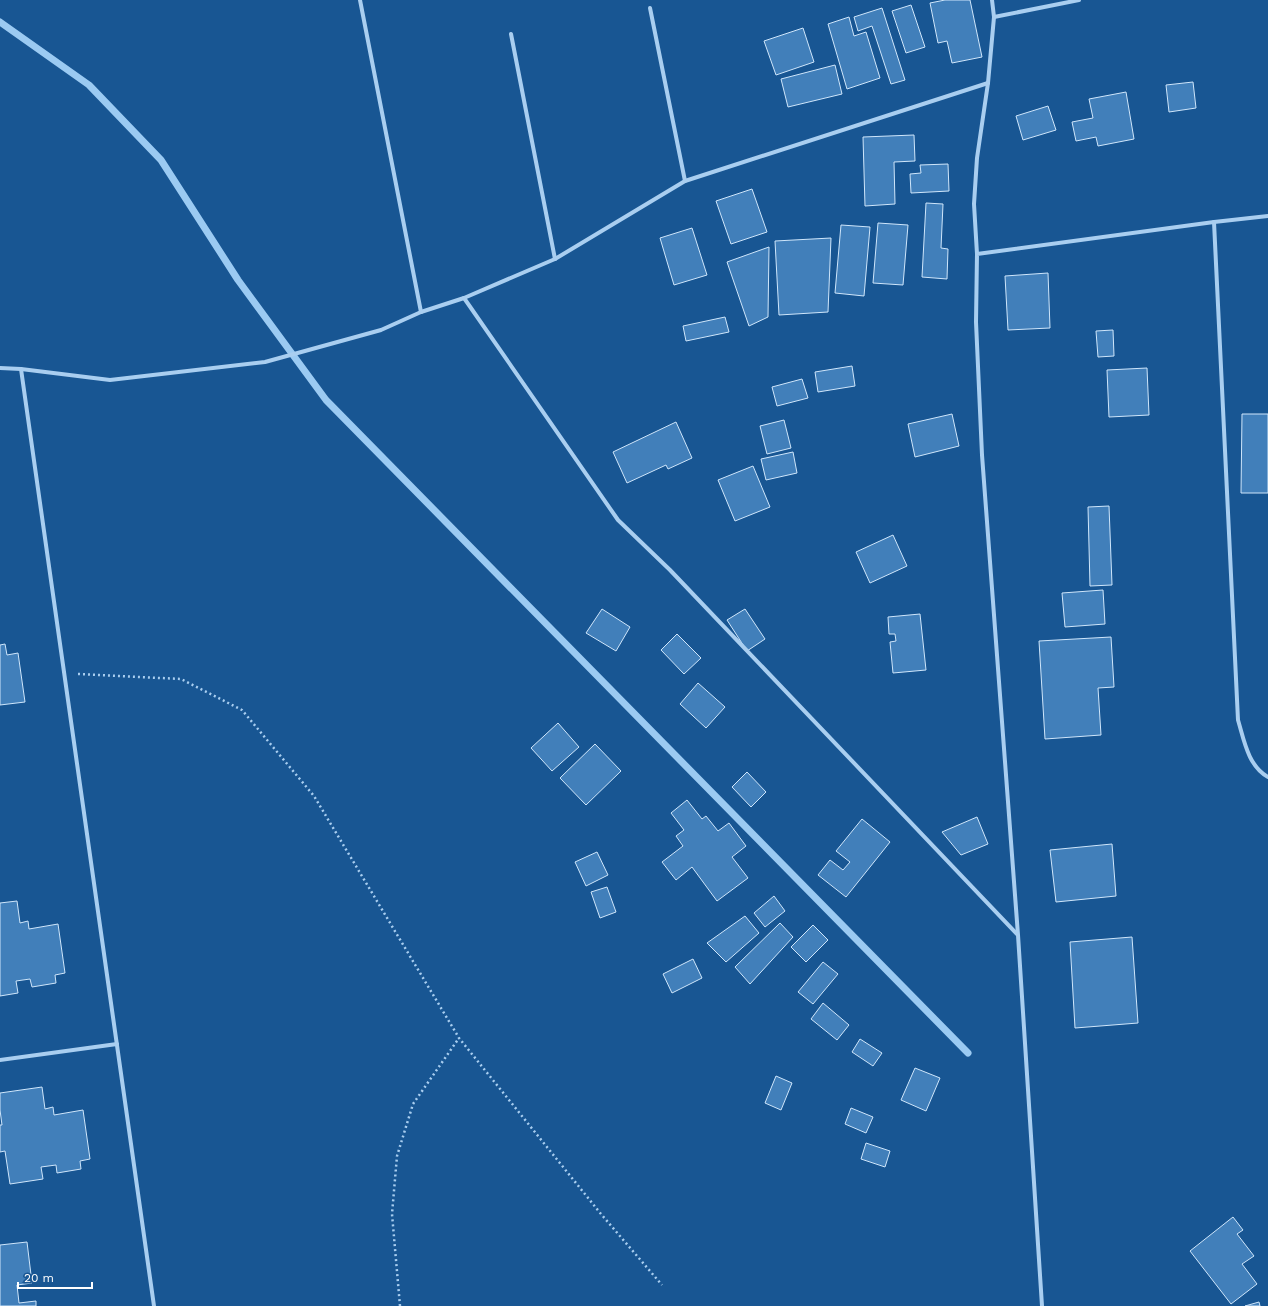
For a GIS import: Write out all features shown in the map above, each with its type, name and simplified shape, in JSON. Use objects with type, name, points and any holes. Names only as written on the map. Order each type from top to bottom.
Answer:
[{"type":"street","points":[[360,0],[421,312]]},
{"type":"street","points":[[992,0],[994,17],[988,83],[977,158],[974,204],[977,254],[976,322],[982,455],[1018,934],[1042,1306]]},
{"type":"street","points":[[994,17],[1079,0]]},
{"type":"street","points":[[650,8],[685,181]]},
{"type":"street","points":[[511,34],[555,259]]},
{"type":"street","points":[[0,368],[21,369],[110,380],[265,362],[381,330],[421,312],[464,298],[555,259],[685,181],[988,83]]},
{"type":"street","points":[[977,254],[1268,216]]},
{"type":"street","points":[[1214,222],[1238,720],[1248,753],[1261,773],[1268,777]]},
{"type":"street","points":[[464,298],[618,520],[681,582],[1018,934]]},
{"type":"street","points":[[21,369],[154,1306]]},
{"type":"street","points":[[0,1060],[117,1044]]},
{"type":"path","points":[[64,674],[181,679],[242,710],[314,796],[459,1038],[601,1214],[662,1285]]},
{"type":"path","points":[[400,1306],[392,1214],[397,1156],[413,1104],[459,1038]]},
{"type":"building","points":[[945,0],[970,0],[982,57],[952,63],[947,41],[938,43],[930,3]]},
{"type":"building","points":[[911,5],[925,47],[906,53],[892,11]]},
{"type":"building","points":[[882,8],[905,80],[891,84],[872,26],[858,31],[854,17]]},
{"type":"building","points":[[849,17],[854,36],[866,32],[880,78],[847,89],[828,24]]},
{"type":"building","points":[[803,28],[814,62],[776,75],[764,41]]},
{"type":"building","points":[[835,65],[842,94],[788,107],[781,79]]},
{"type":"building","points":[[1193,82],[1196,108],[1169,112],[1166,85]]},
{"type":"building","points":[[1126,92],[1134,139],[1098,146],[1096,137],[1076,141],[1072,122],[1093,118],[1089,99]]},
{"type":"building","points":[[1048,106],[1056,130],[1023,140],[1016,116]]},
{"type":"building","points":[[914,135],[915,161],[894,162],[895,204],[865,206],[863,137]]},
{"type":"building","points":[[948,164],[949,191],[911,193],[910,174],[921,173],[920,165]]},
{"type":"building","points":[[752,189],[767,232],[731,244],[716,201]]},
{"type":"building","points":[[926,203],[943,204],[941,248],[948,249],[947,279],[922,277]]},
{"type":"building","points":[[878,223],[908,225],[903,285],[873,283]]},
{"type":"building","points":[[841,225],[870,227],[864,296],[835,293]]},
{"type":"building","points":[[692,228],[707,275],[674,285],[660,238]]},
{"type":"building","points":[[831,238],[828,312],[779,315],[775,241]]},
{"type":"building","points":[[769,247],[768,317],[749,326],[727,262]]},
{"type":"building","points":[[1048,273],[1050,328],[1008,330],[1005,276]]},
{"type":"building","points":[[725,317],[729,332],[686,341],[683,326]]},
{"type":"building","points":[[1113,330],[1114,356],[1098,357],[1096,331]]},
{"type":"building","points":[[852,366],[855,386],[818,392],[815,372]]},
{"type":"building","points":[[1147,368],[1149,415],[1109,417],[1107,370]]},
{"type":"building","points":[[802,379],[808,398],[777,406],[772,387]]},
{"type":"building","points":[[952,414],[959,446],[915,457],[908,424]]},
{"type":"building","points":[[1242,414],[1268,414],[1268,493],[1241,493]]},
{"type":"building","points":[[784,420],[791,448],[767,454],[760,426]]},
{"type":"building","points":[[676,422],[692,458],[668,469],[666,465],[627,483],[613,452]]},
{"type":"building","points":[[793,452],[797,473],[766,480],[761,459]]},
{"type":"building","points":[[753,466],[770,507],[735,521],[718,480]]},
{"type":"building","points":[[1109,506],[1112,585],[1090,586],[1088,507]]},
{"type":"building","points":[[893,535],[907,566],[870,583],[856,552]]},
{"type":"building","points":[[1103,590],[1105,624],[1065,627],[1062,593]]},
{"type":"building","points":[[602,609],[630,627],[616,651],[586,633]]},
{"type":"building","points":[[745,609],[765,639],[747,651],[727,620]]},
{"type":"building","points":[[920,614],[926,670],[893,673],[890,642],[896,641],[895,634],[889,634],[888,617]]},
{"type":"building","points":[[677,634],[701,658],[684,674],[661,650]]},
{"type":"building","points":[[1111,637],[1114,687],[1098,688],[1101,735],[1045,739],[1039,641]]},
{"type":"building","points":[[5,644],[7,655],[18,653],[25,702],[0,705],[0,645]]},
{"type":"building","points":[[698,683],[725,707],[706,728],[680,704]]},
{"type":"building","points":[[558,723],[579,747],[552,771],[531,748]]},
{"type":"building","points":[[595,744],[621,771],[586,805],[560,778]]},
{"type":"building","points":[[747,772],[766,792],[751,807],[732,787]]},
{"type":"building","points":[[687,800],[702,819],[706,816],[718,831],[729,823],[746,846],[732,857],[748,878],[717,901],[692,867],[676,880],[662,862],[683,846],[676,836],[684,830],[671,813]]},
{"type":"building","points":[[977,817],[988,844],[961,855],[942,832]]},
{"type":"building","points":[[862,819],[890,842],[846,897],[818,875],[830,860],[843,870],[850,862],[836,851]]},
{"type":"building","points":[[1112,844],[1116,896],[1056,902],[1050,850]]},
{"type":"building","points":[[597,852],[608,875],[586,886],[575,862]]},
{"type":"building","points":[[607,887],[616,912],[600,918],[591,892]]},
{"type":"building","points":[[774,896],[785,911],[765,927],[754,913]]},
{"type":"building","points":[[17,901],[20,923],[28,921],[29,929],[58,924],[65,973],[55,975],[56,983],[32,987],[30,979],[16,981],[18,993],[0,996],[0,903]]},
{"type":"building","points":[[745,916],[759,933],[726,962],[707,943]]},
{"type":"building","points":[[780,923],[793,937],[750,984],[735,967]]},
{"type":"building","points":[[813,925],[828,940],[806,962],[791,947]]},
{"type":"building","points":[[1132,937],[1138,1023],[1075,1028],[1070,942]]},
{"type":"building","points":[[693,959],[702,978],[672,993],[663,974]]},
{"type":"building","points":[[823,962],[838,974],[813,1004],[798,992]]},
{"type":"building","points":[[823,1003],[849,1025],[837,1040],[811,1019]]},
{"type":"building","points":[[860,1039],[882,1053],[873,1066],[852,1052]]},
{"type":"building","points":[[915,1068],[940,1078],[926,1111],[901,1100]]},
{"type":"building","points":[[776,1076],[792,1083],[781,1110],[765,1103]]},
{"type":"building","points":[[42,1087],[45,1109],[53,1107],[54,1115],[83,1110],[90,1159],[80,1161],[81,1169],[57,1173],[56,1165],[41,1167],[43,1179],[10,1184],[5,1151],[0,1152],[0,1125],[2,1125],[0,1093]]},
{"type":"building","points":[[851,1108],[873,1117],[866,1133],[845,1124]]},
{"type":"building","points":[[866,1143],[890,1151],[885,1167],[861,1159]]},
{"type":"building","points":[[1233,1217],[1243,1230],[1237,1234],[1254,1256],[1242,1264],[1257,1284],[1231,1304],[1190,1251]]},
{"type":"building","points":[[27,1242],[32,1283],[17,1285],[19,1303],[36,1301],[36,1306],[0,1306],[0,1245]]},
{"type":"building","points":[[1259,1302],[1260,1306],[1245,1306]]},
{"type":"waterway","points":[[0,22],[89,85],[161,160],[238,280],[326,400],[968,1053]]}]
